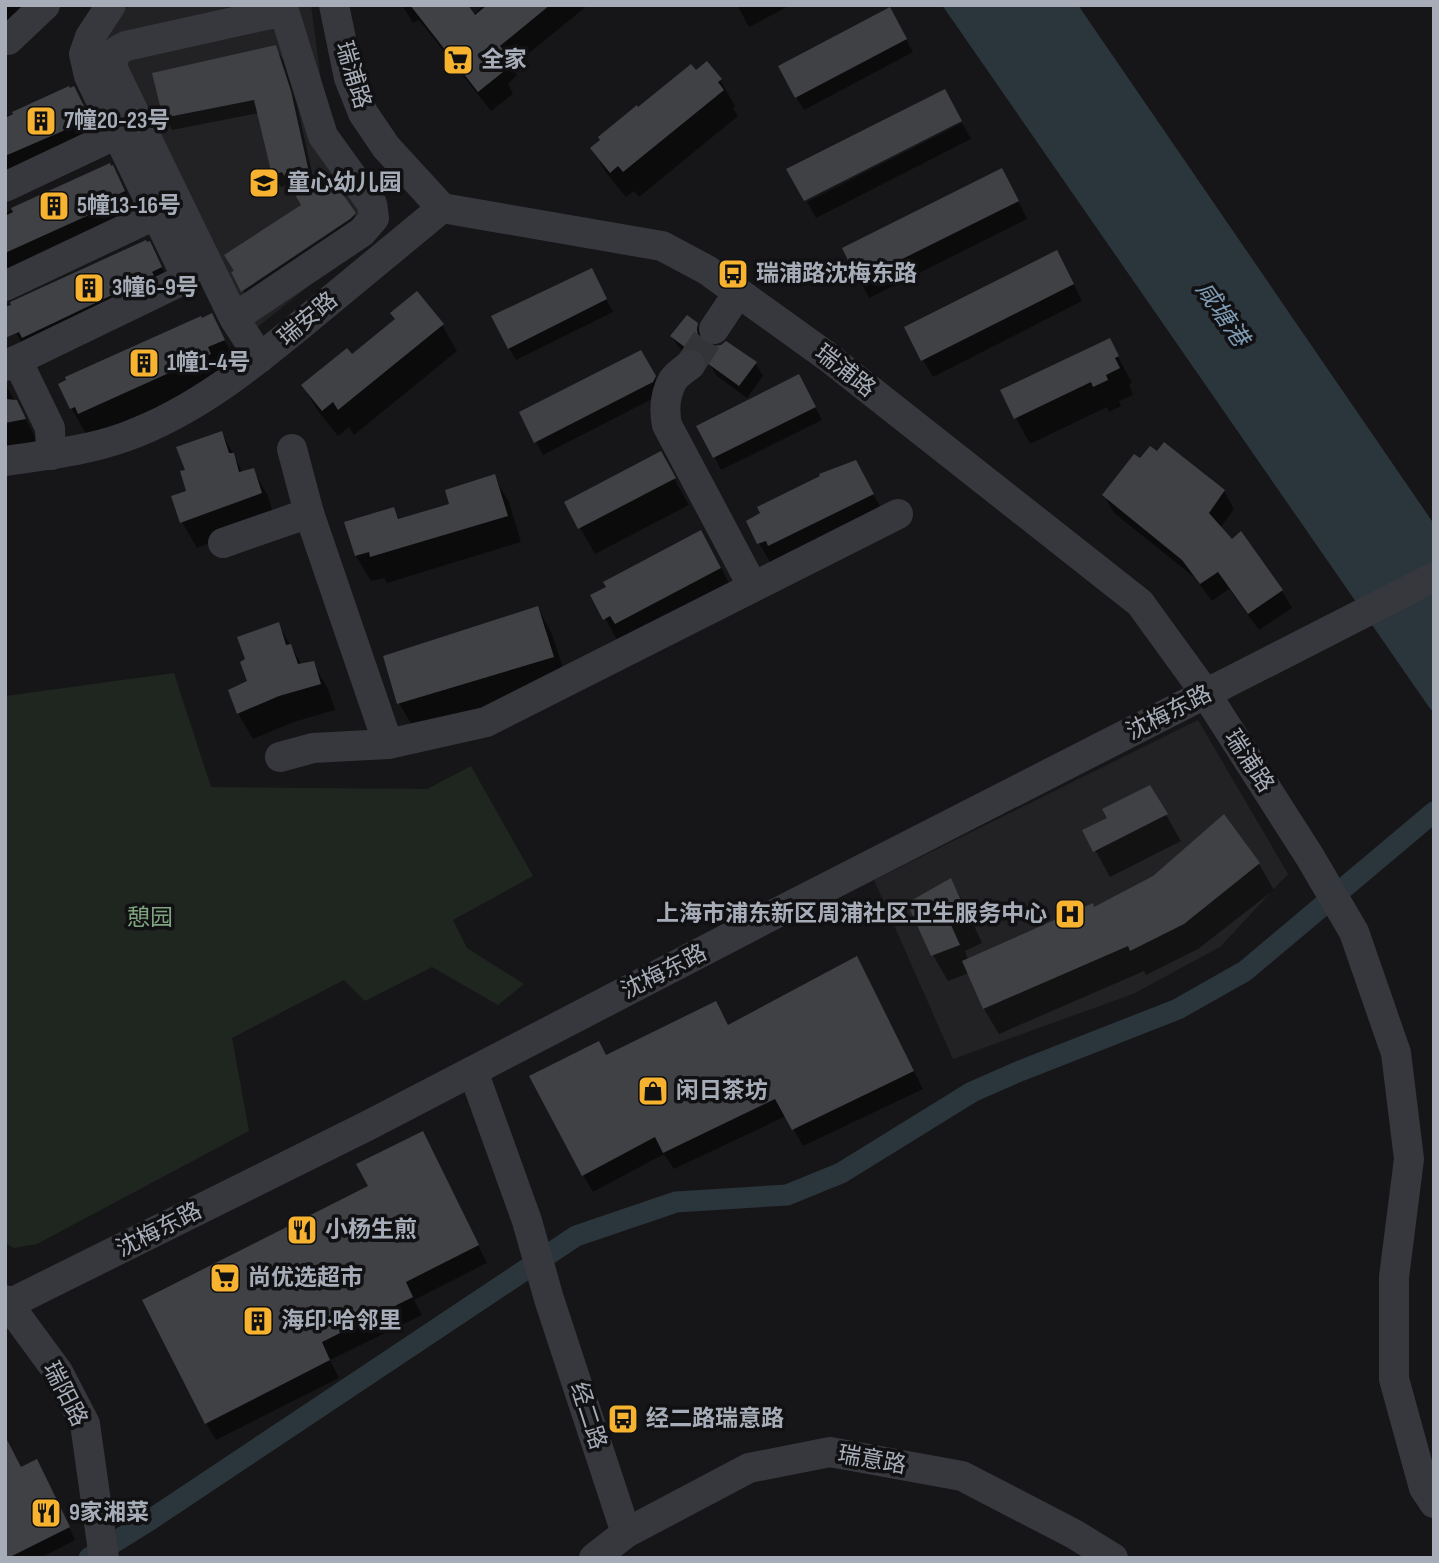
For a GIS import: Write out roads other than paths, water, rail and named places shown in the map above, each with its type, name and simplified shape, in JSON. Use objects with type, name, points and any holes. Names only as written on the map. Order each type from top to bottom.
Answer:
[{"type":"street","points":[[8,40],[45,5]]},
{"type":"street","points":[[51,454],[50,428],[11,363],[187,278],[89,76],[84,54],[90,37],[111,5]]},
{"type":"street","name":"瑞浦路","points":[[334,5],[349,78],[363,113],[386,147],[442,208],[662,246],[706,270],[828,357],[1140,603],[1206,694],[1310,857],[1354,932],[1396,1053],[1409,1158],[1394,1277],[1394,1379],[1424,1488],[1434,1503]]},
{"type":"street","points":[[234,318],[362,232],[374,218],[372,204],[323,136],[284,10],[126,47],[115,52],[112,67],[234,318],[260,358]]},
{"type":"street","points":[[323,136],[363,113]]},
{"type":"street","points":[[5,187],[117,134]]},
{"type":"street","name":"瑞安路","points":[[5,461],[78,451],[124,437],[159,423],[200,401],[260,358],[442,208]]},
{"type":"street","points":[[5,286],[157,214]]},
{"type":"street","points":[[714,329],[738,293]]},
{"type":"street","points":[[690,365],[674,379],[664,411],[667,425],[752,587]]},
{"type":"street","points":[[292,449],[309,513],[388,744]]},
{"type":"street","points":[[223,543],[309,513]]},
{"type":"street","points":[[280,757],[313,748],[388,744],[486,722],[898,514]]},
{"type":"street","name":"沈梅东路","points":[[6,1304],[472,1072],[1434,577]]},
{"type":"street","name":"经二路","points":[[472,1072],[527,1221],[549,1299],[626,1533]]},
{"type":"street","name":"瑞阳路","points":[[6,1304],[58,1372],[85,1424],[104,1558]]},
{"type":"street","name":"瑞意路","points":[[594,1558],[626,1533],[749,1468],[830,1452],[962,1476],[1074,1534],[1113,1558]]},
{"type":"water","name":"咸塘港","points":[[942,5],[1078,5],[1434,524],[1434,709],[1431,710]]},
{"type":"waterway","points":[[89,1558],[576,1236],[676,1202],[787,1195],[841,1173],[972,1092],[1178,1009],[1245,971],[1434,812]]},
{"type":"tunnel","points":[[690,365],[714,329]]},
{"type":"place","name":"全家","points":[[458,60]]},
{"type":"place","name":"7幢20-23号","points":[[41,121]]},
{"type":"place","name":"童心幼儿园","points":[[264,183]]},
{"type":"place","name":"5幢13-16号","points":[[54,206]]},
{"type":"place","name":"瑞浦路沈梅东路","points":[[733,274]]},
{"type":"place","name":"3幢6-9号","points":[[89,288]]},
{"type":"place","name":"1幢1-4号","points":[[144,363]]},
{"type":"place","name":"上海市浦东新区周浦社区卫生服务中心","points":[[1070,914]]},
{"type":"place","name":"闲日茶坊","points":[[653,1091]]},
{"type":"place","name":"小杨生煎","points":[[302,1230]]},
{"type":"place","name":"尚优选超市","points":[[225,1278]]},
{"type":"place","name":"海印·哈邻里","points":[[258,1321]]},
{"type":"place","name":"经二路瑞意路","points":[[623,1419]]},
{"type":"place","name":"9家湘菜","points":[[46,1513]]},
{"type":"park label","name":"憩园","points":[[150,918]]}]
